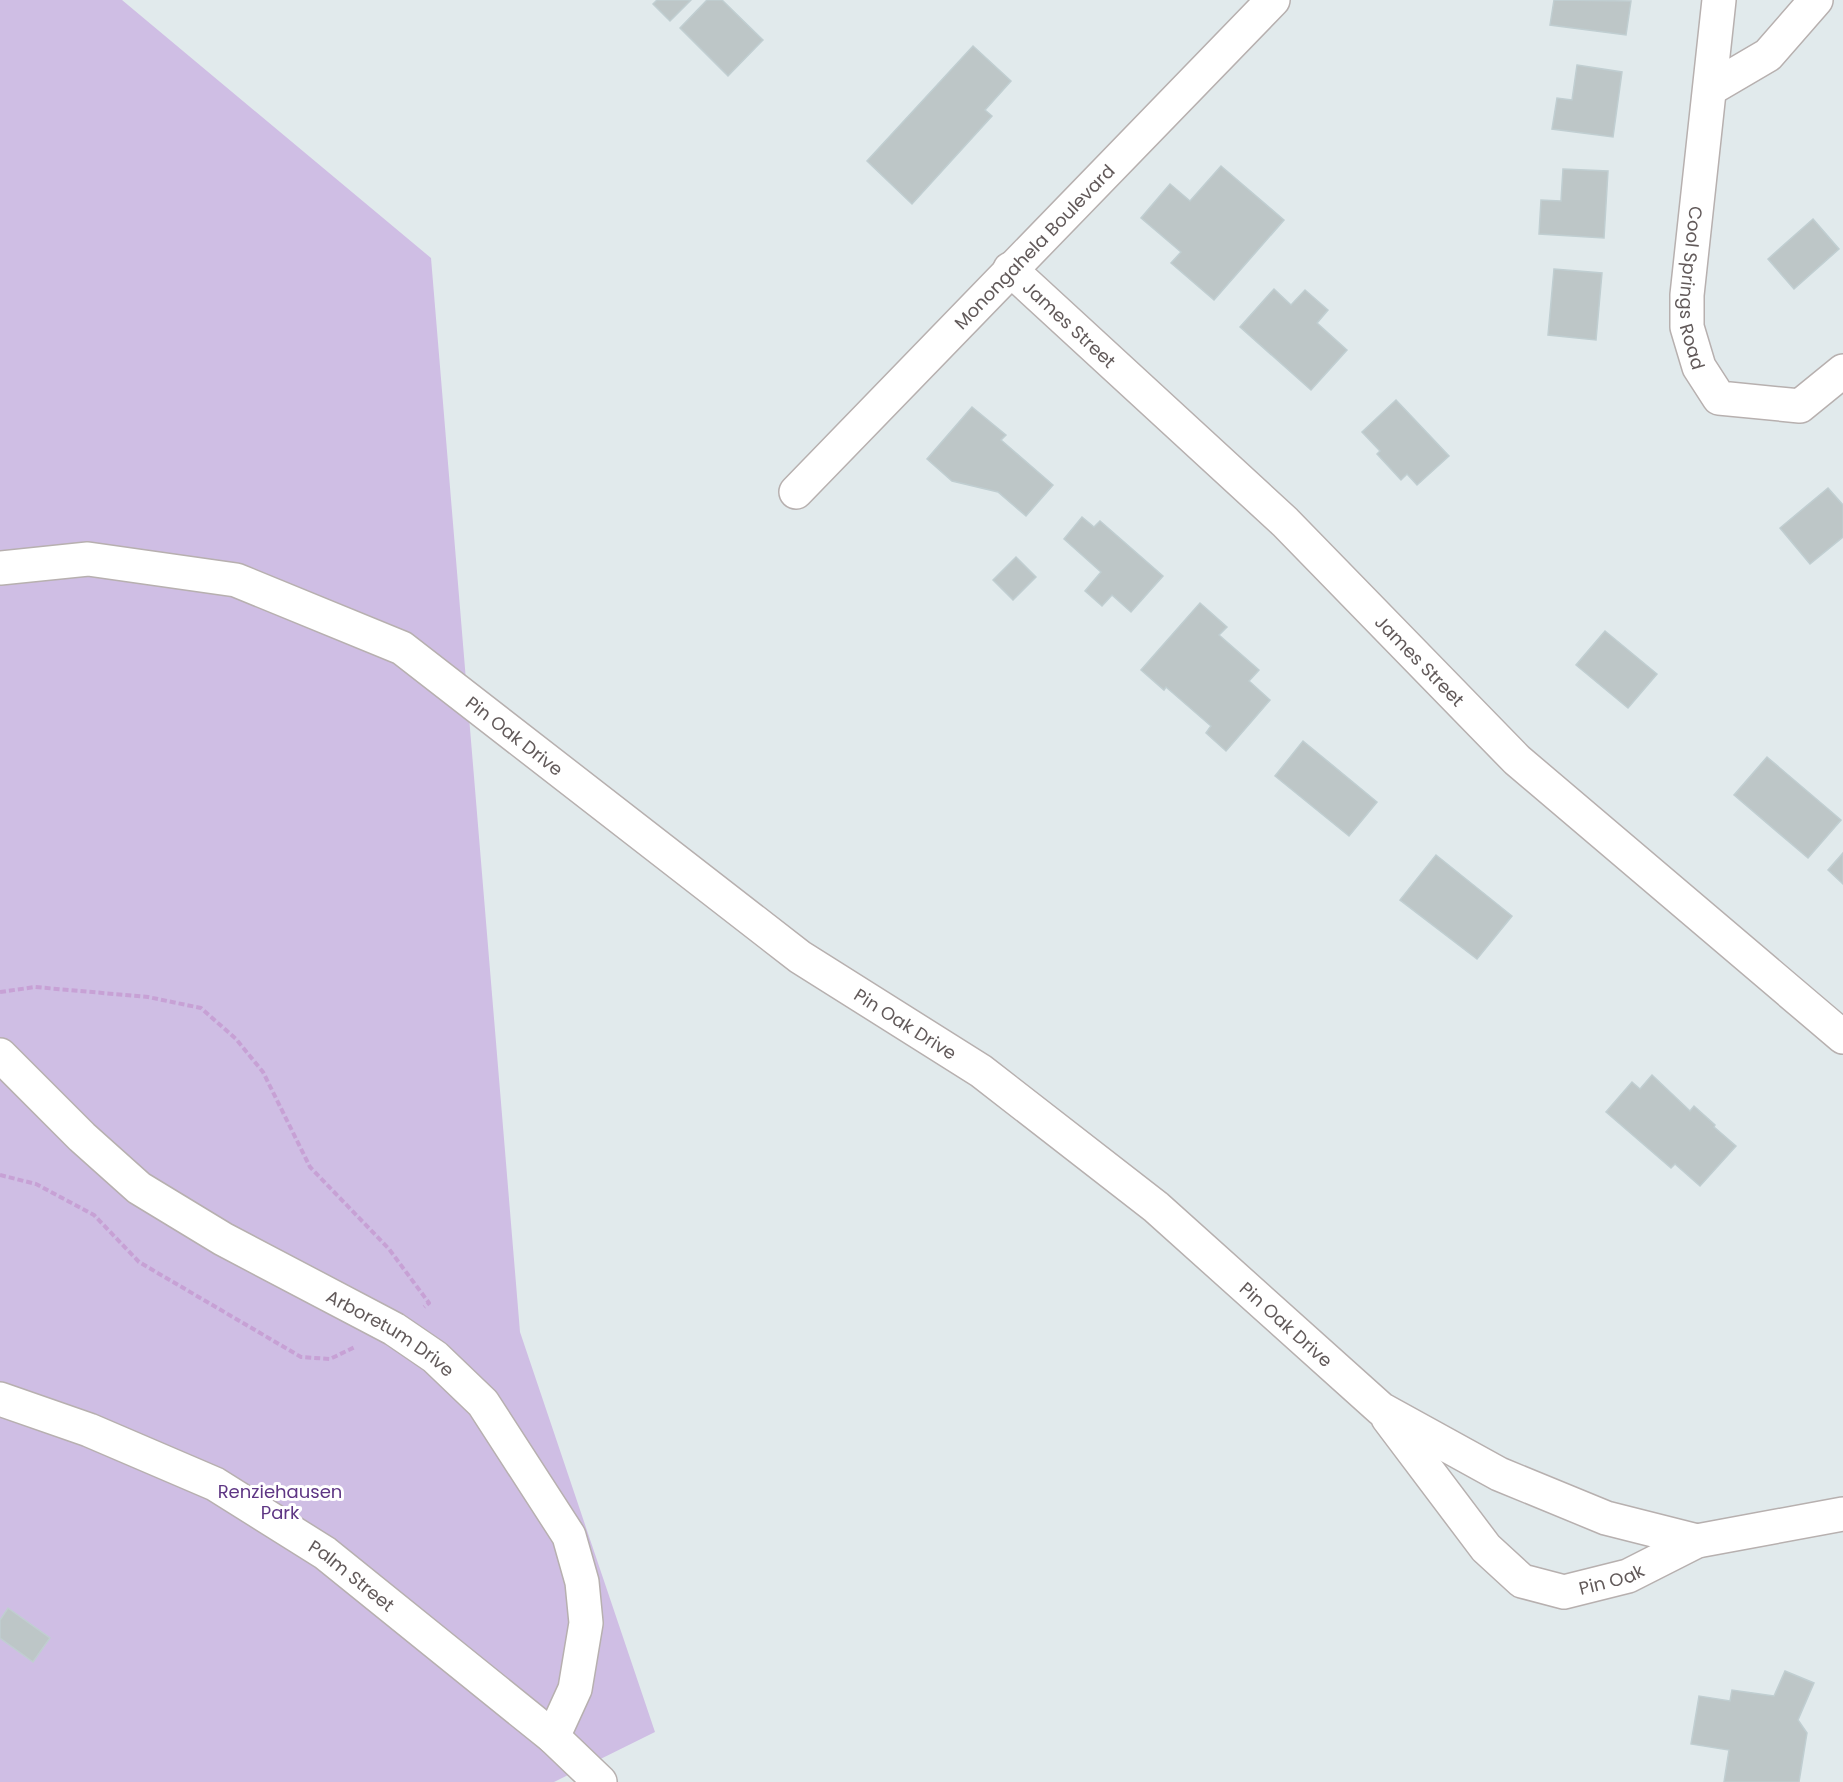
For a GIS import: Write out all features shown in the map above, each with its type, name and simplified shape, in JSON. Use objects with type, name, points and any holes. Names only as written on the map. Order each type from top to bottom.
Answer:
[{"type":"street","name":"Monongahela Boulevard","points":[[796,492],[1273,0]]},
{"type":"street","name":"Cool Springs Road","points":[[1719,0],[1687,295],[1687,327],[1699,367],[1719,398],[1800,406],[1843,371]]},
{"type":"street","points":[[1710,89],[1768,55],[1816,0]]},
{"type":"street","name":"James Street","points":[[1010,269],[1285,522],[1517,760],[1843,1036]]},
{"type":"street","name":"Pin Oak Drive","points":[[0,568],[88,559],[236,580],[402,648],[800,957],[981,1071],[1156,1207],[1382,1409],[1499,1474],[1606,1518],[1697,1540]]},
{"type":"street","name":"Arboretum Drive","points":[[0,1055],[82,1137],[139,1188],[223,1239],[394,1329],[435,1357],[483,1403],[569,1536],[582,1582],[586,1623],[575,1689],[553,1737]]},
{"type":"street","name":"Palm Street","points":[[0,1399],[89,1430],[215,1484],[325,1553],[553,1737],[600,1782]]},
{"type":"street","name":"Pin Oak","points":[[1382,1409],[1486,1548],[1522,1581],[1564,1592],[1628,1576],[1697,1540],[1843,1514]]},
{"type":"path","points":[[0,992],[35,987],[148,997],[201,1008],[236,1039],[263,1072],[310,1167],[389,1249],[429,1303],[394,1329],[330,1359],[301,1357],[138,1262],[94,1215],[36,1184],[0,1175]]},
{"type":"green space","name":"Renziehausen Park","points":[[0,0],[122,0],[431,258],[520,1332],[655,1732],[554,1782],[0,1782]]},
{"type":"building","points":[[657,0],[691,0],[670,21],[653,4]]},
{"type":"building","points":[[707,0],[722,0],[763,40],[728,76],[680,28]]},
{"type":"building","points":[[1554,0],[1631,1],[1626,35],[1550,25]]},
{"type":"building","points":[[973,46],[1011,81],[985,110],[992,116],[912,204],[867,161]]},
{"type":"building","points":[[1577,65],[1622,72],[1613,137],[1552,129],[1557,98],[1572,100]]},
{"type":"building","points":[[1221,166],[1284,220],[1214,300],[1171,263],[1181,252],[1141,218],[1170,184],[1190,201]]},
{"type":"building","points":[[1563,169],[1608,171],[1604,238],[1539,234],[1541,200],[1561,201]]},
{"type":"building","points":[[1813,219],[1839,249],[1794,289],[1768,259]]},
{"type":"building","points":[[1554,269],[1602,273],[1596,340],[1548,335]]},
{"type":"building","points":[[1274,289],[1291,305],[1305,290],[1328,310],[1317,323],[1347,350],[1311,390],[1240,327]]},
{"type":"building","points":[[1396,400],[1449,456],[1417,485],[1407,474],[1401,480],[1377,454],[1380,451],[1362,432]]},
{"type":"building","points":[[972,407],[1006,435],[1001,440],[1053,485],[1026,516],[998,492],[952,481],[927,459]]},
{"type":"building","points":[[1828,488],[1843,505],[1843,537],[1810,564],[1780,528]]},
{"type":"building","points":[[1082,517],[1094,527],[1100,521],[1163,576],[1131,612],[1112,595],[1102,606],[1085,591],[1101,572],[1064,539]]},
{"type":"building","points":[[1016,557],[1036,577],[1013,600],[993,580]]},
{"type":"building","points":[[1200,603],[1227,627],[1219,635],[1259,670],[1249,681],[1270,700],[1226,751],[1206,733],[1211,726],[1166,687],[1164,690],[1141,670]]},
{"type":"building","points":[[1605,631],[1657,674],[1628,708],[1576,665]]},
{"type":"building","points":[[1303,741],[1377,802],[1349,836],[1275,776]]},
{"type":"building","points":[[1767,757],[1841,820],[1808,858],[1734,795]]},
{"type":"building","points":[[1843,853],[1843,884],[1828,870]]},
{"type":"building","points":[[1436,855],[1512,916],[1477,959],[1400,900]]},
{"type":"building","points":[[1652,1075],[1690,1111],[1694,1106],[1736,1146],[1700,1186],[1675,1164],[1671,1168],[1606,1112],[1632,1082],[1640,1089]]},
{"type":"building","points":[[8,1608],[50,1638],[33,1662],[0,1638],[0,1620]]},
{"type":"building","points":[[1785,1671],[1814,1683],[1798,1720],[1807,1733],[1799,1782],[1724,1782],[1729,1750],[1691,1744],[1699,1696],[1730,1701],[1732,1690],[1774,1696]]}]
